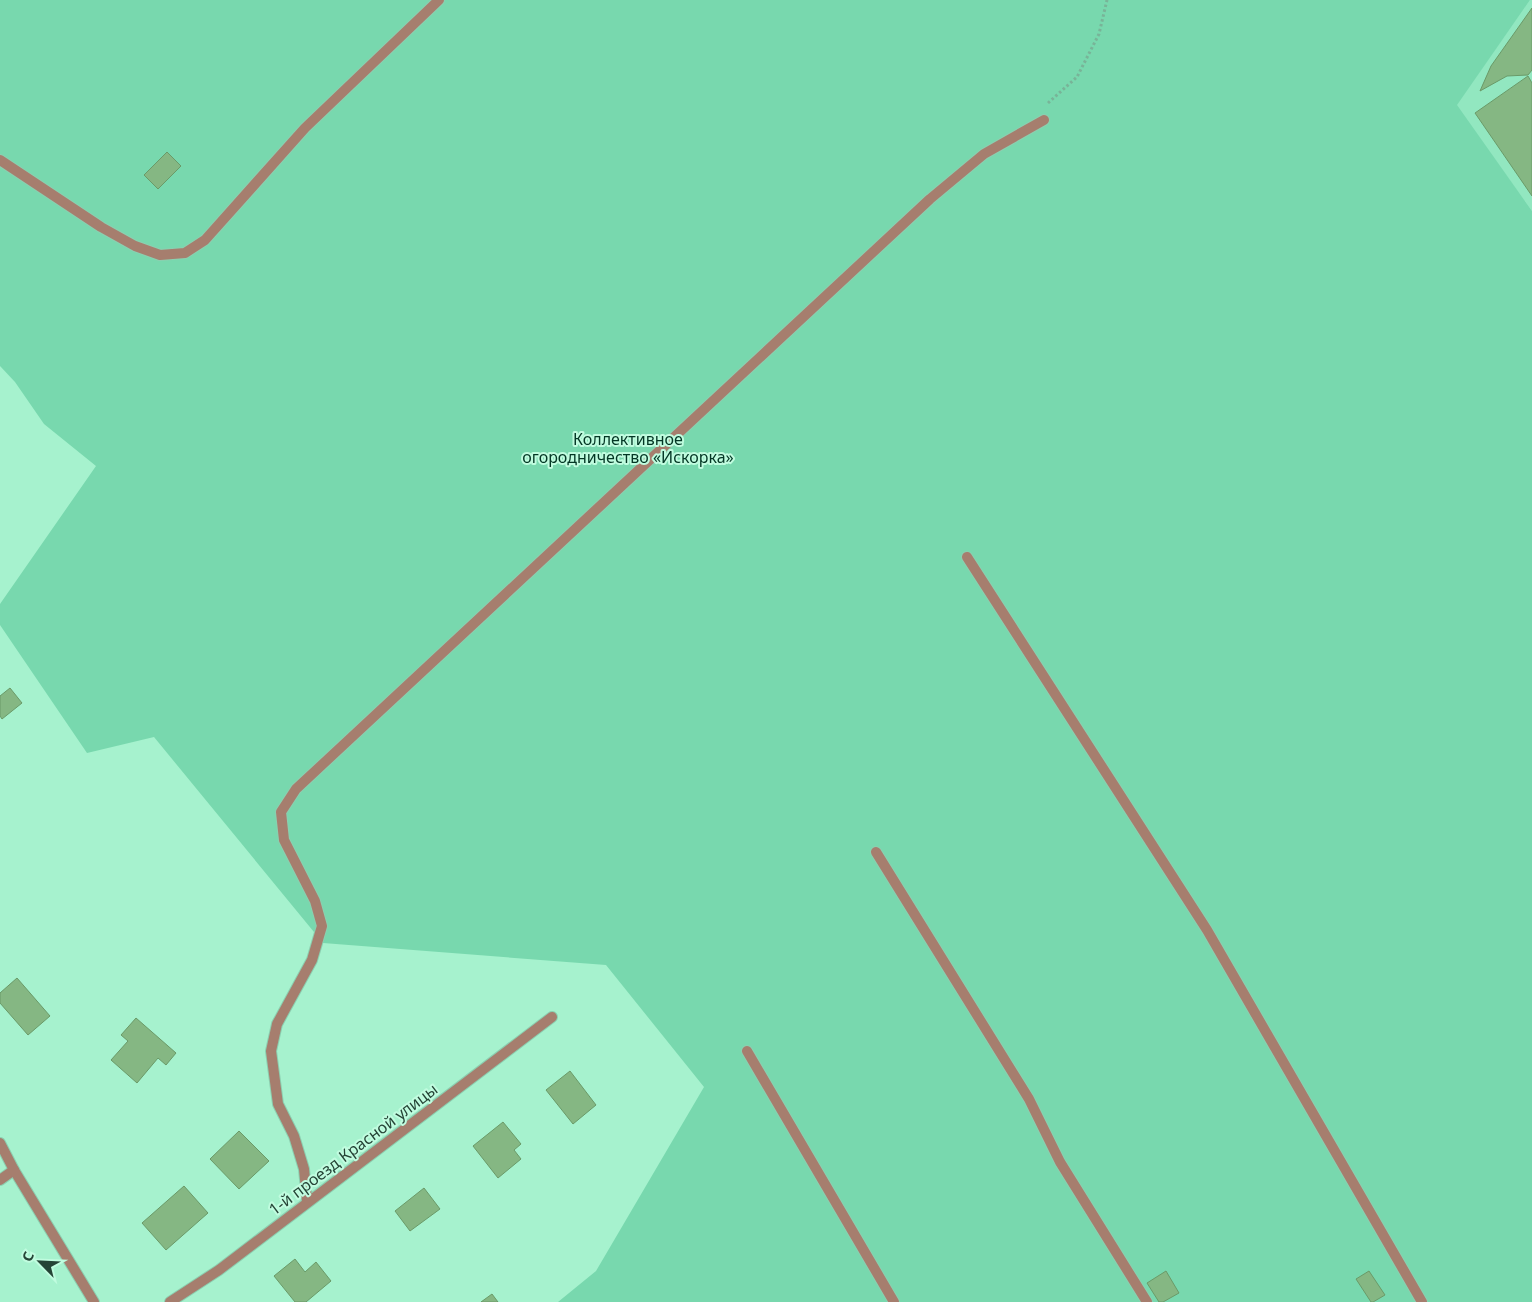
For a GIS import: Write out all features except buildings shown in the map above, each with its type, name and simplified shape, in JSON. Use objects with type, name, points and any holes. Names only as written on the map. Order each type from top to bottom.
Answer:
[{"type":"street","points":[[0,160],[102,227],[135,246],[160,255],[185,254],[206,240],[306,128],[439,0]]},
{"type":"street","points":[[307,1201],[304,1168],[294,1136],[278,1104],[272,1051],[277,1024],[312,960],[322,926],[315,901],[284,840],[281,812],[296,789],[930,199],[984,154],[1044,120]]},
{"type":"street","points":[[967,557],[1207,930],[1422,1302]]},
{"type":"street","points":[[876,852],[1029,1099],[1060,1162],[1147,1302]]},
{"type":"street","name":"1-й проезд Красной улицы","points":[[170,1302],[219,1270],[307,1201],[552,1017]]},
{"type":"street","points":[[747,1051],[894,1302]]},
{"type":"street","points":[[0,1143],[14,1170],[94,1302]]},
{"type":"street","points":[[0,1180],[14,1170]]},
{"type":"path","points":[[1044,120],[1047,104],[1077,77],[1099,34],[1107,0]]},
{"type":"shaded area","points":[[1530,0],[1532,0],[1532,211],[1456,105]]},
{"type":"green space","name":"Коллективное огородничество «Искорка»","points":[[0,0],[1530,0],[1457,105],[1532,211],[1532,1302],[558,1302],[596,1271],[704,1087],[606,965],[323,943],[154,737],[87,753],[0,625],[0,604],[96,466],[44,424],[15,382],[0,366]]}]
